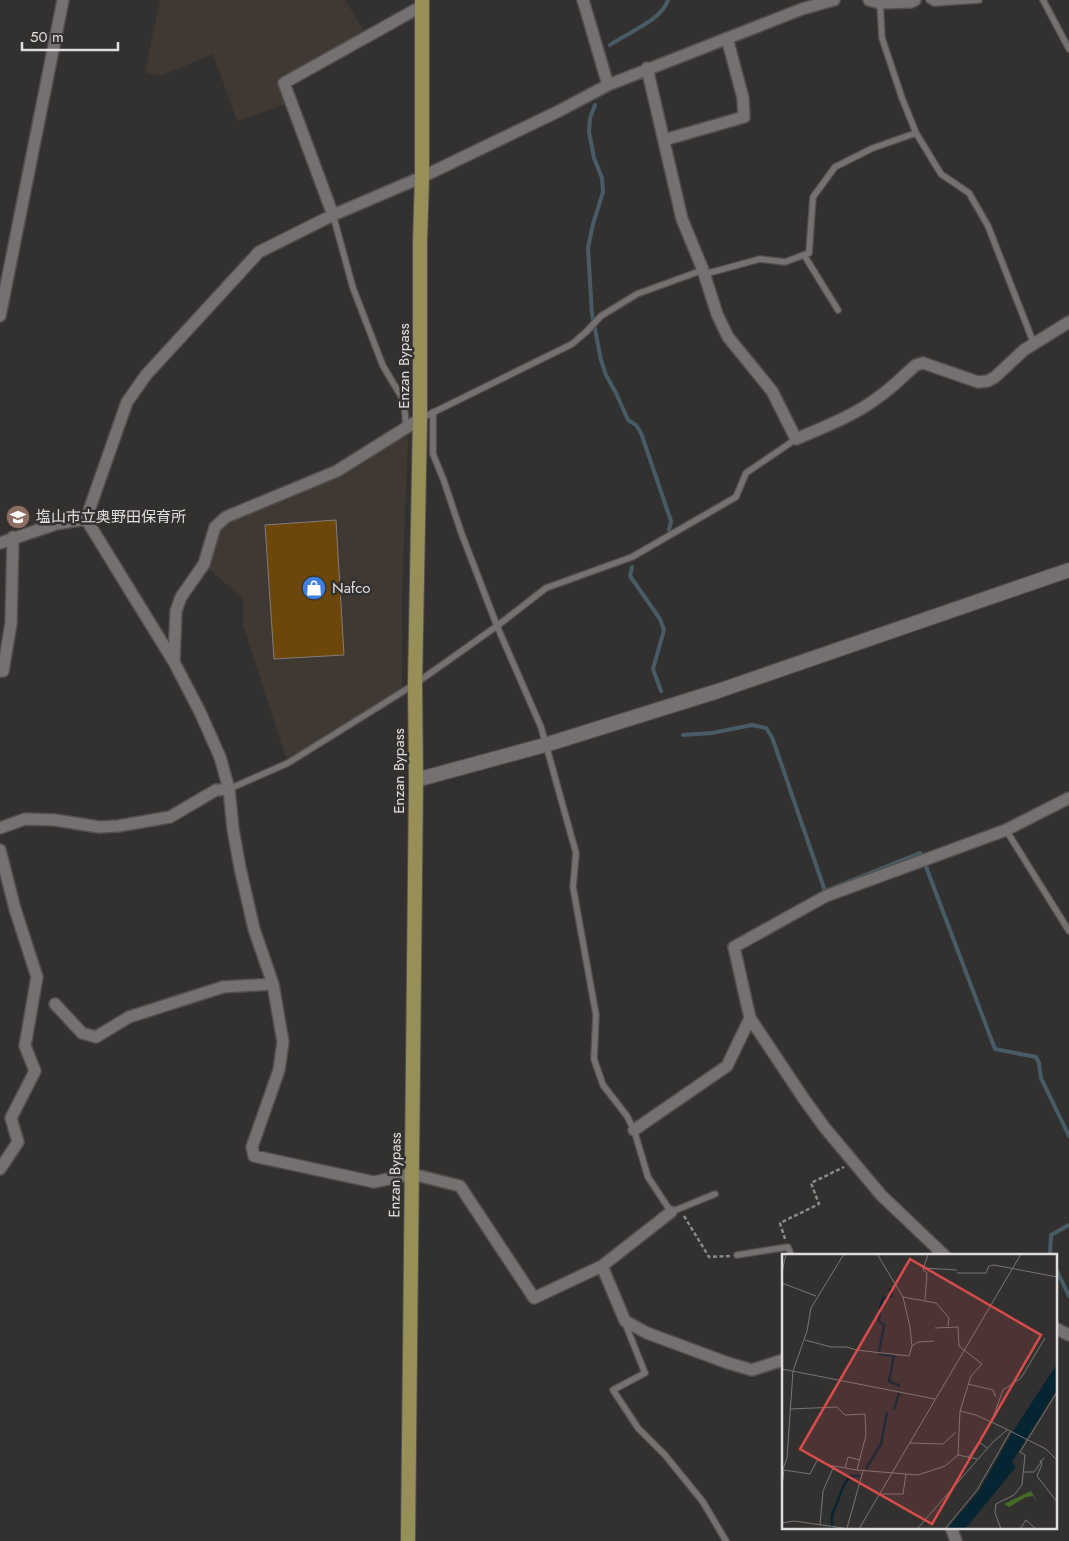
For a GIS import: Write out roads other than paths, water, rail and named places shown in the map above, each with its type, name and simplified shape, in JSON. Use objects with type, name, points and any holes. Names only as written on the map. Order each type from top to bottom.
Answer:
[{"type":"highway","name":"Enzan Bypass","points":[[408,1541],[416,780],[415,684],[420,419],[422,3]]},
{"type":"street","points":[[0,316],[63,0]]},
{"type":"street","points":[[583,0],[608,85]]},
{"type":"street","points":[[86,519],[127,402],[146,375],[259,252],[333,216],[422,177],[559,111],[608,85],[727,38],[801,4],[834,0]]},
{"type":"street","points":[[875,2],[911,2],[916,0]]},
{"type":"street","points":[[333,216],[284,83],[422,3]]},
{"type":"street","points":[[664,140],[744,117],[743,98],[727,38]]},
{"type":"street","points":[[647,68],[682,219],[704,272],[717,314],[728,337],[772,391],[796,439],[869,404],[881,396],[916,365],[923,363],[978,382],[988,381],[995,377],[1024,350],[1069,322]]},
{"type":"street","points":[[174,662],[176,611],[181,597],[204,564],[215,527],[226,517],[337,471],[420,419]]},
{"type":"street","points":[[0,543],[13,537],[56,524],[86,519]]},
{"type":"street","points":[[86,519],[174,662],[220,757],[229,788],[233,829],[252,921],[273,984],[283,1042],[279,1070],[252,1147],[254,1156],[374,1182],[412,1174],[460,1186],[534,1298],[602,1266],[675,1211]]},
{"type":"street","points":[[0,671],[3,671],[11,623],[13,537]]},
{"type":"street","points":[[416,780],[545,745],[718,692],[1069,570]]},
{"type":"street","points":[[0,828],[25,820],[55,820],[99,827],[118,826],[170,817],[216,790],[229,788]]},
{"type":"street","points":[[943,1254],[881,1195],[819,1121],[750,1018],[734,947],[826,896],[1006,830],[1069,798]]},
{"type":"street","points":[[0,850],[15,909],[37,977],[25,1046],[35,1070],[11,1118],[18,1142],[0,1169]]},
{"type":"street","points":[[55,1004],[82,1033],[96,1037],[129,1017],[223,987],[273,984]]},
{"type":"street","points":[[634,1130],[727,1066],[750,1018]]},
{"type":"street","points":[[602,1266],[624,1322],[647,1333],[752,1370],[782,1360]]},
{"type":"street","points":[[1056,1328],[1069,1335]]},
{"type":"lane","points":[[930,0],[934,2],[979,0]]},
{"type":"lane","points":[[1043,0],[1069,49]]},
{"type":"lane","points":[[875,2],[882,38],[916,133],[941,174],[969,193],[988,226],[1034,344]]},
{"type":"lane","points":[[420,419],[572,344],[601,316],[648,289],[704,272],[760,259],[785,262],[809,253],[813,197],[835,167],[873,148],[916,133]]},
{"type":"lane","points":[[333,216],[353,288],[383,366],[404,401],[406,428]]},
{"type":"lane","points":[[804,255],[838,310]]},
{"type":"lane","points":[[433,412],[433,454],[497,626],[541,728],[576,853],[573,887],[596,1015],[594,1059],[603,1085],[627,1116],[634,1130],[648,1177],[675,1211],[714,1194]]},
{"type":"lane","points":[[229,788],[288,763],[415,684],[497,626],[546,588],[632,557],[736,497],[746,473],[796,439]]},
{"type":"lane","points":[[1006,830],[1069,931]]},
{"type":"lane","points":[[736,1255],[788,1247],[791,1254]]},
{"type":"lane","points":[[624,1322],[645,1373],[613,1390],[638,1428],[665,1455],[703,1502],[726,1541]]},
{"type":"waterway","points":[[610,45],[643,26],[659,14],[668,0]]},
{"type":"waterway","points":[[595,105],[590,118],[589,132],[594,158],[602,178],[603,192],[588,248],[592,314],[601,360],[606,375],[628,420],[636,425],[641,433],[671,521],[669,530]]},
{"type":"waterway","points":[[632,567],[630,576],[660,619],[664,630],[653,669],[661,691]]},
{"type":"waterway","points":[[683,735],[712,733],[752,725],[766,728],[772,737],[825,891],[920,853]]},
{"type":"waterway","points":[[925,864],[995,1049],[1036,1057],[1039,1063],[1041,1078],[1069,1136]]},
{"type":"waterway","points":[[1050,1254],[1051,1235],[1069,1225]]},
{"type":"waterway","points":[[1056,1269],[1069,1296]]},
{"type":"place","name":"塩山市立奥野田保育所","points":[[18,517]]},
{"type":"place","name":"Nafco","points":[[314,588]]}]
